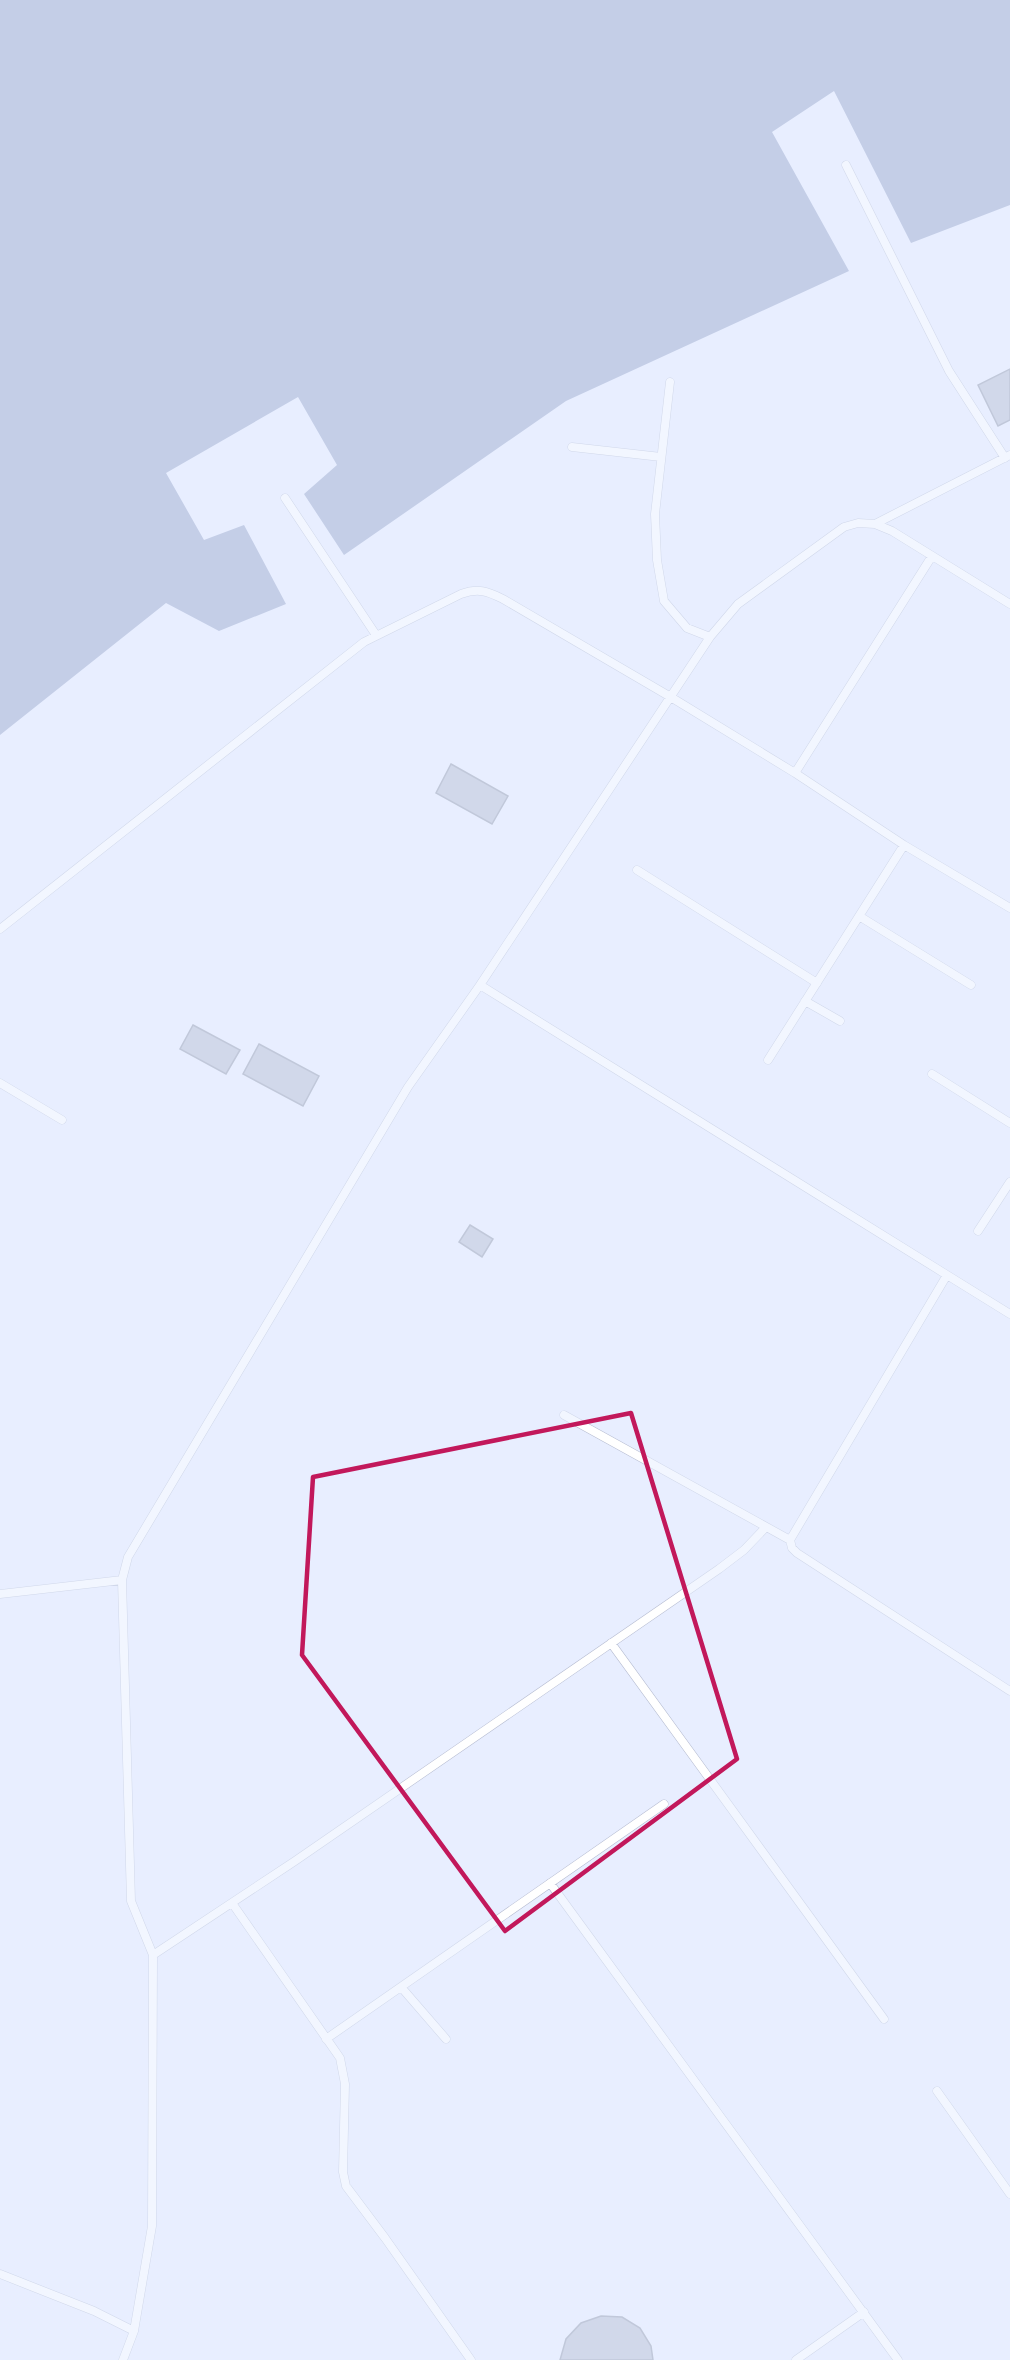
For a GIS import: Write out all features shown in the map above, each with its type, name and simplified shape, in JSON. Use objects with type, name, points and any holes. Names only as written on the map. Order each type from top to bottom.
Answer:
[{"type":"lane","points":[[846,165],[949,371],[1007,456],[875,524]]},
{"type":"lane","points":[[670,382],[655,514],[657,560],[664,601],[687,628],[710,637]]},
{"type":"lane","points":[[572,447],[661,457]]},
{"type":"lane","points":[[285,498],[376,635]]},
{"type":"lane","points":[[123,2360],[134,2331],[152,2226],[153,1955],[131,1901],[122,1580],[128,1557],[408,1088],[480,985],[669,696],[710,637],[738,604],[821,542],[844,527],[858,523],[875,524],[892,531],[1010,604]]},
{"type":"lane","points":[[795,773],[932,556]]},
{"type":"lane","points":[[0,928],[354,649],[376,635],[474,589],[486,591],[669,696],[795,773],[904,845],[1010,908]]},
{"type":"lane","points":[[768,1060],[904,845]]},
{"type":"lane","points":[[638,870],[817,982]]},
{"type":"lane","points":[[859,916],[971,985]]},
{"type":"lane","points":[[480,985],[1010,1314]]},
{"type":"lane","points":[[805,1001],[840,1021]]},
{"type":"lane","points":[[932,1074],[1010,1123]]},
{"type":"lane","points":[[0,1083],[62,1120]]},
{"type":"lane","points":[[978,1231],[1010,1182]]},
{"type":"lane","points":[[947,1275],[790,1540],[792,1548],[797,1553],[1010,1691]]},
{"type":"lane","points":[[564,1415],[790,1540]]},
{"type":"lane","points":[[153,1955],[612,1643],[736,1556],[766,1527]]},
{"type":"lane","points":[[0,1594],[122,1580]]},
{"type":"lane","points":[[612,1643],[884,2019]]},
{"type":"lane","points":[[326,2039],[664,1804]]},
{"type":"lane","points":[[550,1882],[898,2360]]},
{"type":"lane","points":[[232,1903],[340,2058],[345,2084],[343,2172],[346,2186],[386,2238],[471,2360]]},
{"type":"lane","points":[[401,1987],[446,2039]]},
{"type":"lane","points":[[937,2091],[1010,2194]]},
{"type":"lane","points":[[0,2274],[94,2312],[134,2331]]},
{"type":"lane","points":[[796,2360],[864,2312]]},
{"type":"highlighted area","points":[[631,1413],[737,1759],[505,1931],[302,1655],[313,1477]]},
{"type":"water","points":[[0,0],[1010,0],[1010,205],[911,243],[834,91],[772,132],[849,271],[566,401],[344,555],[304,494],[337,465],[298,397],[166,473],[204,540],[244,525],[286,604],[219,631],[166,603],[0,735]]},
{"type":"building","points":[[1010,369],[1010,420],[998,426],[978,385]]},
{"type":"building","points":[[451,764],[508,796],[492,824],[436,793]]},
{"type":"building","points":[[193,1025],[240,1050],[226,1074],[180,1049]]},
{"type":"building","points":[[259,1044],[319,1076],[303,1106],[243,1074]]},
{"type":"building","points":[[470,1225],[493,1239],[482,1257],[459,1242]]},
{"type":"building","points":[[601,2316],[622,2317],[640,2328],[651,2346],[653,2360],[560,2360],[566,2339],[581,2323]]}]
